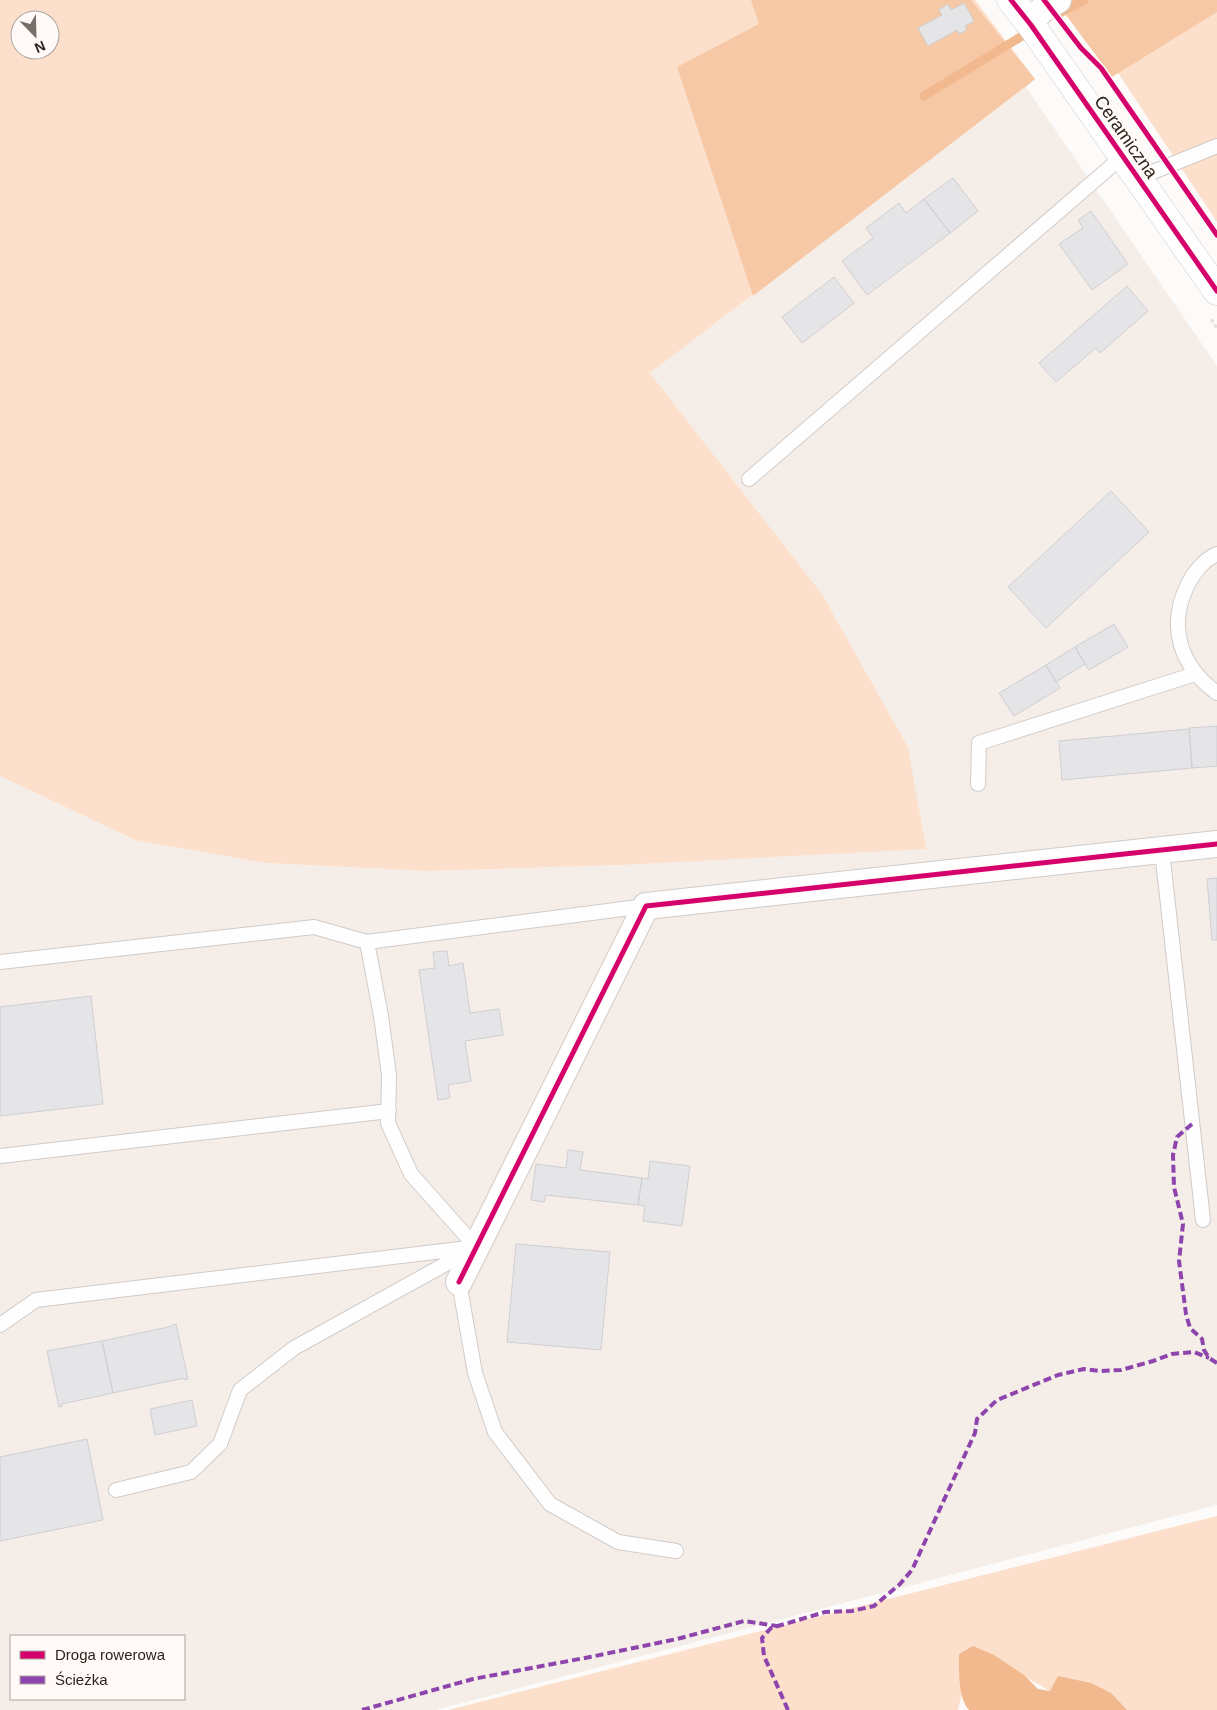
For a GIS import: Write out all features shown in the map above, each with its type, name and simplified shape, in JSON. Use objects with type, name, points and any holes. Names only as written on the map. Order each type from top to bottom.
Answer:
[{"type":"street","name":"Ceramiczna","points":[[1011,0],[1217,291]]},
{"type":"street","points":[[1033,29],[1043,9],[1058,0]]},
{"type":"street","points":[[459,1282],[646,906],[1217,844]]},
{"type":"lane","points":[[1138,178],[1217,146]]},
{"type":"lane","points":[[749,478],[1123,156]]},
{"type":"lane","points":[[1217,554],[1212,556],[1193,575],[1181,598],[1177,624],[1182,650],[1195,674],[1217,693]]},
{"type":"lane","points":[[978,784],[979,743],[1195,674]]},
{"type":"lane","points":[[1162,851],[1203,1220]]},
{"type":"lane","points":[[0,962],[314,927],[367,942],[646,906]]},
{"type":"lane","points":[[367,942],[381,1016],[389,1075],[388,1123],[411,1174],[476,1247]]},
{"type":"lane","points":[[0,1156],[389,1111]]},
{"type":"lane","points":[[0,1325],[36,1300],[476,1247]]},
{"type":"lane","points":[[116,1490],[191,1472],[220,1444],[240,1390],[294,1348],[476,1247]]},
{"type":"lane","points":[[459,1282],[474,1373],[495,1432],[550,1504],[618,1542],[676,1551]]},
{"type":"shaded area","points":[[0,0],[975,0],[1035,79],[650,373],[822,594],[908,747],[926,849],[620,865],[428,871],[265,863],[135,840],[0,776]]},
{"type":"shaded area","points":[[751,0],[971,0],[1035,79],[753,296],[677,67],[759,24]]},
{"type":"shaded area","points":[[1072,0],[1217,0],[1217,12],[1112,77],[1060,7]]},
{"type":"shaded area","points":[[1217,0],[1217,222],[1080,16]]},
{"type":"shaded area","points":[[1026,87],[1217,366],[1217,1505],[436,1710],[0,1710],[0,776],[135,840],[265,863],[428,871],[620,865],[908,747],[822,594],[650,373]]},
{"type":"shaded area","points":[[1217,1516],[1217,1710],[1127,1710],[1050,1691],[973,1647],[958,1710],[448,1710]]},
{"type":"shaded area","points":[[973,1646],[994,1655],[1024,1675],[1038,1689],[1050,1691],[1058,1676],[1091,1683],[1111,1693],[1127,1710],[969,1710],[965,1705],[961,1691],[959,1654]]},
{"type":"building","points":[[964,3],[974,21],[965,26],[967,30],[959,34],[957,30],[928,46],[918,28],[942,15],[939,10],[948,4],[951,10]]},
{"type":"building","points":[[953,178],[978,211],[950,233],[924,199]]},
{"type":"building","points":[[924,199],[950,233],[867,295],[842,261],[873,238],[866,228],[899,203],[906,213]]},
{"type":"building","points":[[1091,211],[1128,264],[1092,290],[1059,244],[1083,228],[1078,220]]},
{"type":"building","points":[[834,277],[854,303],[802,343],[782,317]]},
{"type":"building","points":[[1127,286],[1148,311],[1100,353],[1096,348],[1056,382],[1039,363]]},
{"type":"building","points":[[1111,491],[1149,532],[1046,628],[1008,587]]},
{"type":"building","points":[[1114,624],[1128,647],[1089,670],[1075,647]]},
{"type":"building","points":[[1075,647],[1085,664],[1056,682],[1046,665]]},
{"type":"building","points":[[1046,665],[1060,688],[1014,716],[999,693]]},
{"type":"building","points":[[1217,726],[1217,766],[1192,768],[1189,728]]},
{"type":"building","points":[[1189,729],[1192,768],[1062,780],[1059,741]]},
{"type":"building","points":[[1217,878],[1217,940],[1212,940],[1207,879]]},
{"type":"building","points":[[447,951],[449,966],[463,963],[470,1013],[499,1009],[503,1035],[465,1041],[471,1081],[448,1085],[450,1098],[438,1100],[419,970],[435,968],[433,952]]},
{"type":"building","points":[[91,996],[103,1104],[0,1116],[0,1007]]},
{"type":"building","points":[[568,1150],[583,1152],[580,1170],[642,1178],[638,1205],[546,1195],[544,1202],[531,1200],[536,1164],[566,1168]]},
{"type":"building","points":[[650,1161],[690,1166],[682,1226],[643,1221],[645,1206],[638,1205],[642,1178],[648,1179]]},
{"type":"building","points":[[516,1244],[610,1252],[601,1350],[507,1342]]},
{"type":"building","points":[[176,1324],[188,1379],[184,1380],[184,1378],[113,1393],[102,1341]]},
{"type":"building","points":[[102,1341],[113,1393],[62,1404],[59,1407],[47,1351]]},
{"type":"building","points":[[192,1400],[197,1426],[155,1435],[150,1409]]},
{"type":"building","points":[[87,1439],[103,1520],[0,1541],[0,1457]]},
{"type":"waterway","points":[[1058,14],[1084,0]]},
{"type":"waterway","points":[[924,96],[1032,30]]},
{"type":"marked path","points":[[1192,1124],[1177,1137],[1173,1155],[1174,1187],[1183,1224],[1179,1261],[1186,1314],[1190,1328],[1202,1339],[1204,1350],[1209,1358],[1217,1363]]},
{"type":"marked path","points":[[788,1710],[764,1656],[762,1638],[771,1628],[825,1612],[852,1611],[874,1606],[900,1584],[912,1570],[975,1433],[977,1419],[997,1400],[1058,1375],[1084,1369],[1099,1371],[1121,1370],[1172,1354],[1194,1352],[1209,1358]]},
{"type":"marked path","points":[[362,1710],[473,1679],[677,1639],[744,1621],[777,1626]]},
{"type":"cycle path","points":[[1011,0],[1031,25],[1217,291]]},
{"type":"cycle path","points":[[1044,0],[1081,48],[1101,68],[1217,235]]},
{"type":"cycle path","points":[[459,1282],[646,906],[1217,844]]}]
